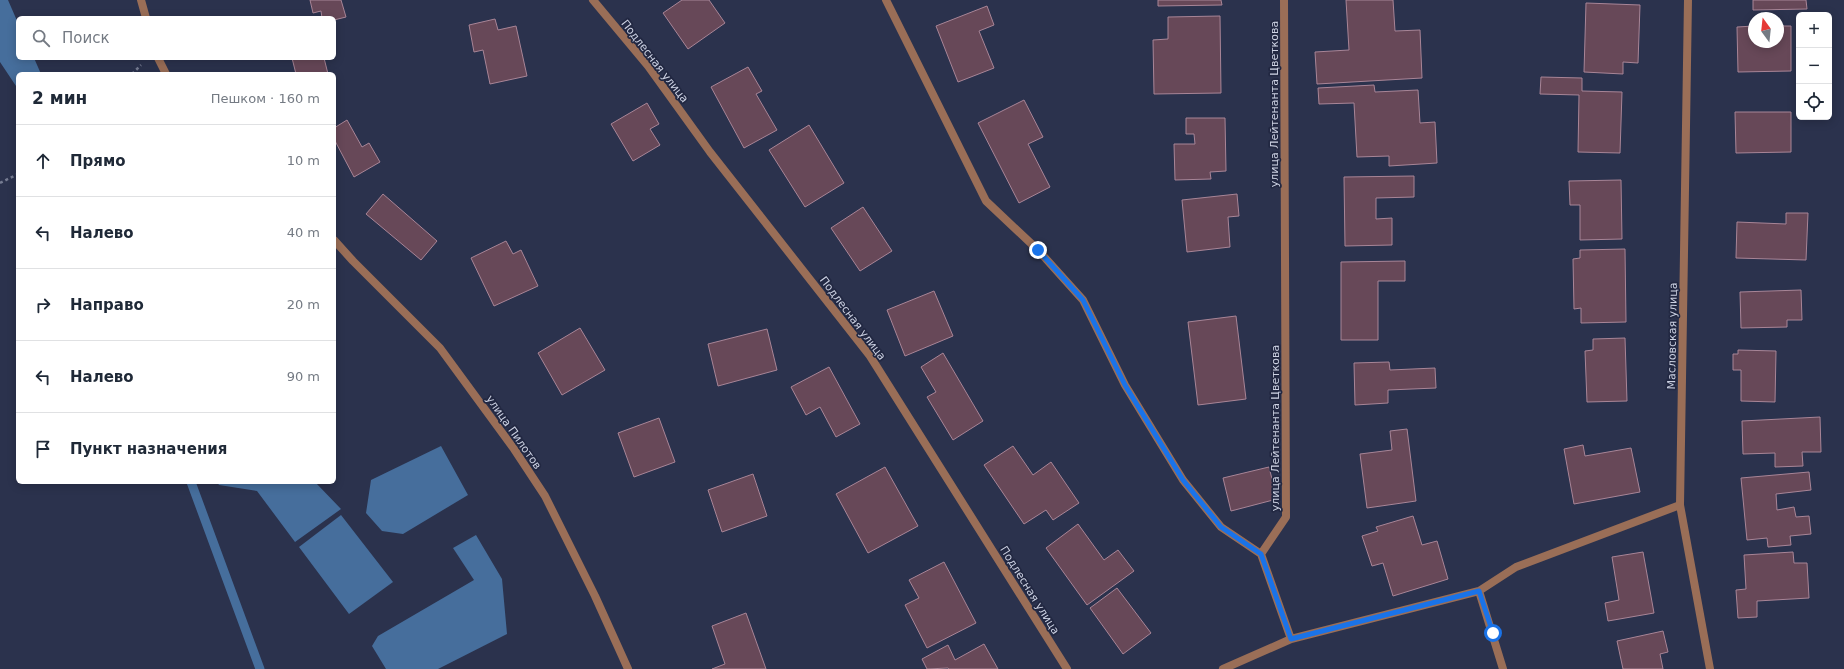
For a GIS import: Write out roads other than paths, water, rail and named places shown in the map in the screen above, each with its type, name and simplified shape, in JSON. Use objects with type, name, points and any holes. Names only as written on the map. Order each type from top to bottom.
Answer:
[{"type":"street","points":[[141,0],[145,16]]},
{"type":"street","name":"Подлесная улица","points":[[593,0],[648,66],[710,152],[870,356],[1067,669]]},
{"type":"street","points":[[886,0],[986,201],[1038,250],[1083,300],[1125,385],[1183,480],[1221,527],[1261,554],[1291,639]]},
{"type":"street","name":"улица Лейтенанта Цветкова","points":[[1261,554],[1286,517],[1284,0]]},
{"type":"street","name":"Масловская улица","points":[[1688,0],[1680,505],[1710,669]]},
{"type":"street","points":[[159,60],[165,72]]},
{"type":"street","name":"улица Пилотов","points":[[336,242],[440,348],[514,449],[545,496],[595,596],[628,669]]},
{"type":"street","points":[[1223,669],[1291,639],[1479,591],[1516,567],[1680,505]]},
{"type":"street","points":[[1479,591],[1503,669]]},
{"type":"water","points":[[0,0],[8,0],[16,18],[16,60],[35,60],[40,72],[16,72],[16,86],[0,62]]},
{"type":"water","points":[[441,446],[468,495],[403,534],[382,531],[366,513],[371,480]]},
{"type":"water","points":[[218,484],[317,484],[341,509],[295,542],[257,491]]},
{"type":"water","points":[[341,515],[393,582],[349,614],[299,547]]},
{"type":"water","points":[[476,535],[502,579],[507,634],[438,669],[386,669],[372,646],[378,636],[474,580],[453,548]]},
{"type":"waterway","points":[[192,484],[260,669]]}]
